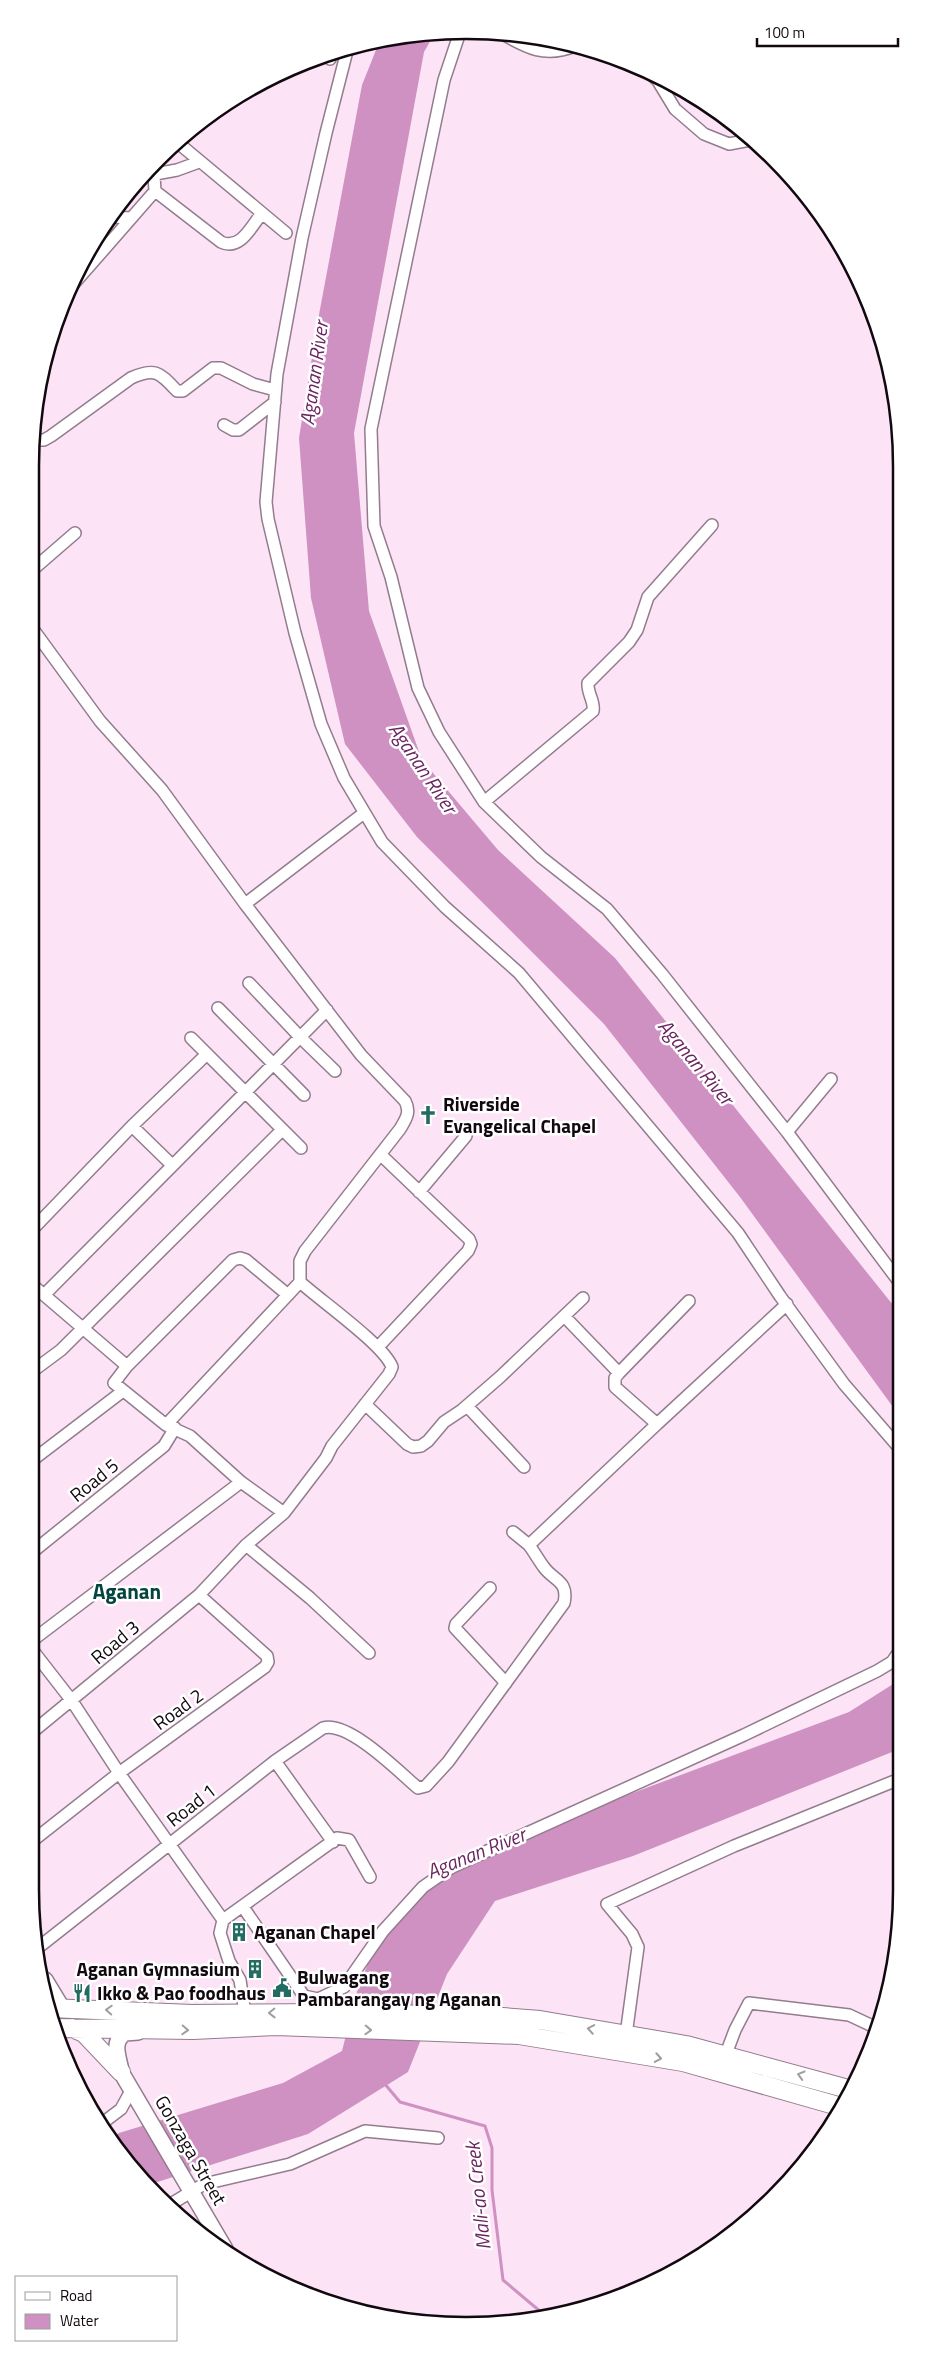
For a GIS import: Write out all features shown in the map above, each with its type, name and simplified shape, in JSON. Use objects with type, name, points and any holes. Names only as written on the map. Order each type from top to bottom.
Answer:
[{"type":"main road","points":[[55,2007],[154,2021]]},
{"type":"main road","points":[[61,2028],[154,2021],[320,2021],[489,2016],[540,2020],[626,2034],[726,2054],[844,2088]]},
{"type":"main road","points":[[121,2072],[116,2049],[122,2035],[154,2021]]},
{"type":"main road","points":[[320,2021],[528,2036],[682,2062],[835,2105]]},
{"type":"main road","points":[[61,2028],[75,2029],[84,2033],[121,2072]]},
{"type":"main road","name":"Gonzaga Street","points":[[121,2072],[219,2238]]},
{"type":"street","points":[[458,39],[444,80],[371,429],[374,526],[390,577],[418,688],[439,732],[484,802],[540,857],[607,909],[662,974],[787,1132],[893,1274]]},
{"type":"street","points":[[513,41],[547,52],[563,50]]},
{"type":"street","points":[[346,56],[302,238],[275,396],[266,502],[268,519],[313,700],[330,750],[364,814],[382,842],[444,907],[519,973],[738,1233],[844,1384],[893,1441]]},
{"type":"street","points":[[662,87],[675,109],[704,134],[730,144],[743,141]]},
{"type":"street","points":[[182,147],[286,233]]},
{"type":"street","points":[[88,267],[155,191],[154,176],[200,162]]},
{"type":"street","points":[[155,191],[228,246],[235,245],[241,240],[262,213]]},
{"type":"street","points":[[119,217],[131,218]]},
{"type":"street","points":[[40,440],[51,436],[132,378],[145,372],[161,374],[177,391],[183,392],[207,371],[221,368],[275,396]]},
{"type":"street","points":[[224,425],[233,430],[239,430],[275,396]]},
{"type":"street","points":[[484,802],[593,711],[594,707],[587,691],[588,683],[629,642],[637,630],[648,597],[712,525]]},
{"type":"street","points":[[39,564],[75,533]]},
{"type":"street","points":[[39,637],[100,721],[162,790],[245,904],[361,1055],[406,1101],[409,1107],[408,1115],[400,1129],[305,1251],[300,1262],[300,1282],[378,1347],[468,1251],[470,1244],[469,1239],[381,1155]]},
{"type":"street","points":[[245,904],[364,814]]},
{"type":"street","points":[[249,983],[335,1071]]},
{"type":"street","points":[[218,1008],[304,1095]]},
{"type":"street","points":[[44,1295],[327,1010]]},
{"type":"street","points":[[191,1038],[301,1148]]},
{"type":"street","points":[[39,1223],[132,1126],[207,1054]]},
{"type":"street","points":[[787,1132],[831,1079]]},
{"type":"street","points":[[132,1126],[172,1165]]},
{"type":"street","points":[[39,1366],[60,1350],[282,1130]]},
{"type":"street","points":[[419,1192],[466,1136]]},
{"type":"street","points":[[284,1513],[241,1482],[190,1436],[170,1427],[114,1383],[127,1366],[233,1260],[240,1258],[246,1260],[288,1295]]},
{"type":"street","name":"Road 5","points":[[39,1547],[164,1446],[170,1427],[300,1282]]},
{"type":"street","points":[[39,1291],[127,1366]]},
{"type":"street","points":[[365,1404],[407,1444],[413,1447],[421,1446],[428,1441],[444,1422],[467,1406],[583,1298]]},
{"type":"street","points":[[657,1424],[615,1387],[615,1378],[689,1301]]},
{"type":"street","points":[[529,1546],[787,1304]]},
{"type":"street","points":[[564,1316],[619,1373]]},
{"type":"street","name":"Road 3","points":[[39,1727],[199,1595],[246,1544],[284,1513],[389,1374],[392,1368],[389,1360],[378,1347]]},
{"type":"street","points":[[39,1455],[123,1391]]},
{"type":"street","points":[[467,1406],[524,1467]]},
{"type":"street","points":[[39,1635],[241,1482]]},
{"type":"street","points":[[490,1588],[456,1624],[455,1628],[506,1683],[564,1602],[566,1594],[562,1584],[542,1565],[529,1546],[513,1532]]},
{"type":"street","points":[[246,1544],[310,1598],[369,1653]]},
{"type":"street","name":"Road 2","points":[[39,1836],[119,1773],[265,1667],[268,1662],[267,1656],[199,1595]]},
{"type":"street","points":[[39,1659],[72,1701],[119,1773],[223,1920]]},
{"type":"street","points":[[243,1908],[304,1996],[318,1999],[344,1986],[383,1931],[423,1887],[452,1867],[735,1739],[877,1671],[893,1661]]},
{"type":"street","name":"Road 1","points":[[42,1945],[275,1761],[323,1728],[330,1726],[348,1733],[372,1749],[418,1788],[426,1786],[466,1740],[506,1683]]},
{"type":"street","points":[[275,1761],[333,1842]]},
{"type":"street","points":[[626,2034],[638,1947],[632,1934],[607,1904],[734,1846],[893,1782]]},
{"type":"street","points":[[246,2020],[240,1980],[229,1961],[220,1933],[223,1920],[243,1908],[337,1838],[349,1840],[370,1877]]},
{"type":"street","points":[[726,2054],[735,2030],[749,2003],[849,2015],[871,2025]]},
{"type":"street","points":[[106,2120],[121,2109],[132,2089]]},
{"type":"street","points":[[174,2202],[204,2184],[290,2164],[366,2131],[438,2138]]},
{"type":"water","name":"Aganan River","points":[[431,41],[424,52],[354,433],[369,611],[422,760],[498,850],[615,958],[893,1305],[893,1407],[740,1197],[604,1024],[417,837],[345,744],[311,598],[299,438],[318,320],[362,85],[377,48],[410,42]]},
{"type":"water","points":[[893,1684],[893,1752],[633,1856],[495,1901],[447,1974],[408,2072],[308,2134],[155,2183],[116,2135],[283,2083],[342,2051],[359,1984],[389,1917],[424,1882],[590,1809],[849,1712]]},
{"type":"waterway","name":"Mali-ao Creek","points":[[384,2083],[400,2102],[485,2126],[492,2148],[492,2190],[503,2280],[539,2311]]},
{"type":"place","name":"Riverside Evangelical Chapel","points":[[428,1115]]},
{"type":"place","name":"Aganan Chapel","points":[[239,1932]]},
{"type":"place","name":"Aganan Gymnasium","points":[[255,1969]]},
{"type":"place","name":"Bulwagang Pambarangay ng Aganan","points":[[282,1988]]},
{"type":"place","name":"Ikko & Pao foodhaus","points":[[82,1993]]},
{"type":"district","name":"Aganan","points":[[127,1592]]}]
